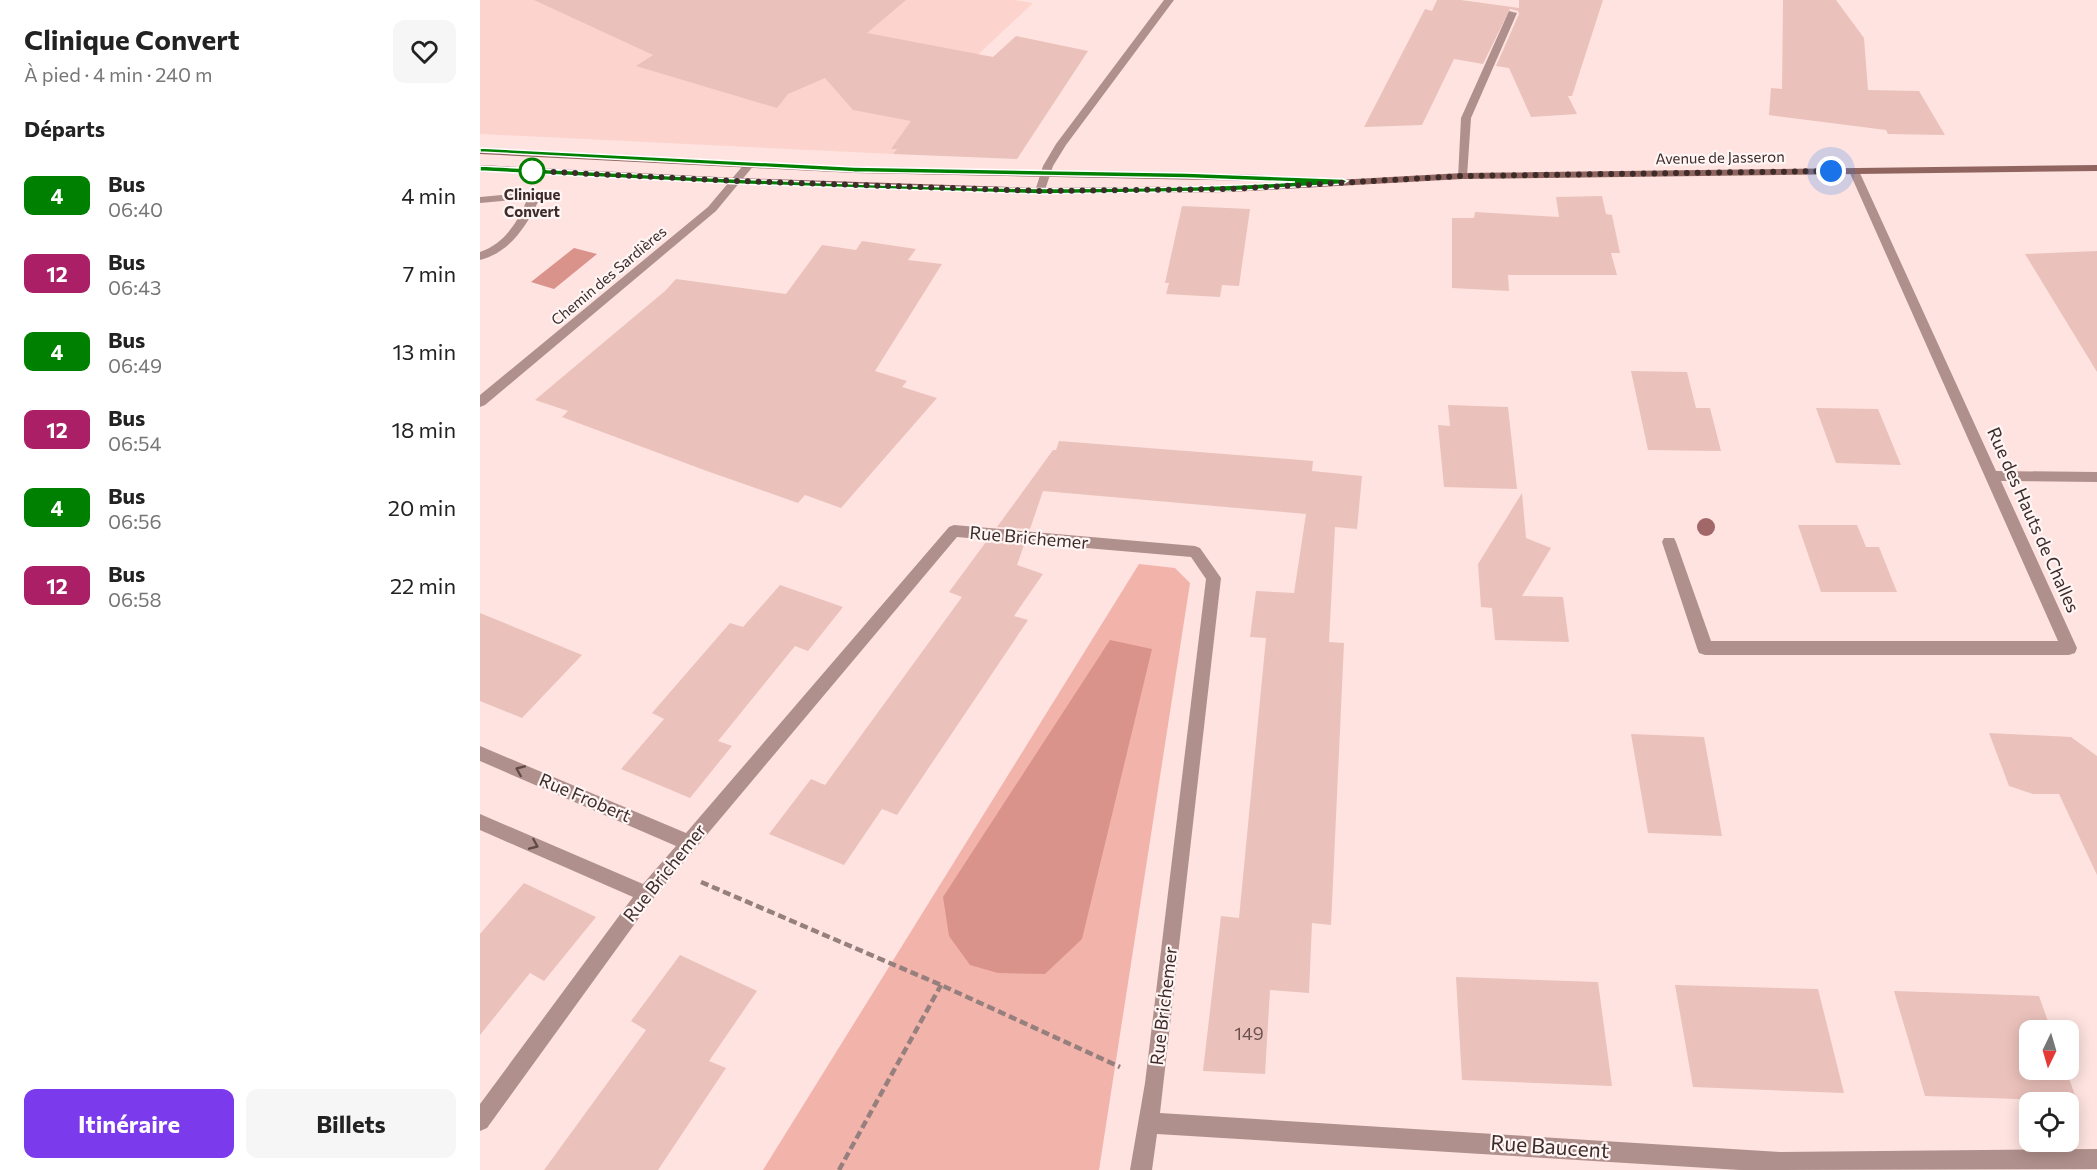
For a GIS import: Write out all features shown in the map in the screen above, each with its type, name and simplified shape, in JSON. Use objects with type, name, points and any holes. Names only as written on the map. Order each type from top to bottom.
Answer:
[{"type":"main road","name":"Avenue de Jasseron","points":[[480,151],[1044,175],[1187,175],[1343,181]]},
{"type":"main road","name":"Avenue de Jasseron","points":[[480,168],[737,181],[1040,191],[1230,189],[1462,176],[2097,168]]},
{"type":"street","points":[[1040,191],[1044,175],[1061,144],[1169,0]]},
{"type":"street","points":[[1462,176],[1466,118],[1512,13]]},
{"type":"street","name":"Chemin des Sardières","points":[[480,402],[712,209],[750,164]]},
{"type":"street","name":"Rue des Hauts de Challes","points":[[1669,542],[1705,648],[2069,648],[1854,171]]},
{"type":"street","points":[[480,200],[513,197],[533,200],[524,222],[494,252],[480,256]]},
{"type":"street","points":[[1992,476],[2097,477]]},
{"type":"street","name":"Rue Brichemer","points":[[480,1121],[646,894],[954,531],[1195,552],[1214,578],[1155,1083],[1141,1170]]},
{"type":"street","name":"Rue Frobert","points":[[480,753],[689,843]]},
{"type":"street","points":[[480,822],[646,894]]},
{"type":"street","name":"Rue Baucent","points":[[1148,1123],[1781,1166],[2097,1159]]},
{"type":"path","points":[[668,868],[941,986],[1155,1083]]},
{"type":"path","points":[[839,1170],[941,986]]},
{"type":"shaded area","name":"Clinique Convert","points":[[480,0],[1015,0],[1033,3],[950,81],[893,154],[480,134]]},
{"type":"shaded area","points":[[574,248],[597,254],[554,289],[531,282]]},
{"type":"shaded area","points":[[1139,564],[1175,568],[1190,583],[1099,1170],[763,1170]]},
{"type":"shaded area","points":[[1110,640],[1152,649],[1082,939],[1045,974],[998,973],[970,965],[949,936],[943,897]]},
{"type":"building","points":[[534,0],[906,0],[867,33],[993,57],[1016,36],[1088,51],[1017,159],[893,154],[897,149],[891,149],[911,121],[853,110],[825,78],[788,94],[777,108],[636,66],[653,55]]},
{"type":"building","points":[[1437,0],[1461,0],[1519,8],[1519,0],[1603,0],[1572,96],[1568,96],[1577,114],[1531,117],[1509,68],[1496,66],[1519,14],[1518,11],[1510,9],[1483,64],[1454,59],[1422,125],[1364,127],[1425,9],[1432,11]]},
{"type":"building","points":[[1783,0],[1836,0],[1864,38],[1868,90],[1919,91],[1945,135],[1888,134],[1886,130],[1769,115],[1771,88],[1782,89]]},
{"type":"building","points":[[1602,196],[1606,214],[1612,215],[1620,253],[1611,253],[1617,275],[1508,275],[1509,291],[1452,288],[1452,218],[1474,218],[1475,212],[1559,217],[1556,197]]},
{"type":"building","points":[[1182,206],[1250,209],[1239,286],[1222,285],[1220,297],[1166,294],[1169,283],[1165,283]]},
{"type":"building","points":[[862,241],[916,249],[908,260],[942,264],[875,371],[907,381],[902,387],[937,398],[841,508],[805,495],[798,503],[704,470],[562,417],[568,411],[535,400],[665,291],[676,279],[786,294],[822,245],[856,250]]},
{"type":"building","points":[[2097,251],[2097,372],[2025,254]]},
{"type":"building","points":[[1631,371],[1687,372],[1696,408],[1710,408],[1721,451],[1648,450]]},
{"type":"building","points":[[1448,405],[1508,407],[1517,489],[1444,487],[1438,425],[1450,426]]},
{"type":"building","points":[[1816,408],[1878,409],[1901,465],[1836,463]]},
{"type":"building","points":[[1059,441],[1313,461],[1312,471],[1362,476],[1357,529],[1335,527],[1329,642],[1344,643],[1331,925],[1312,923],[1309,993],[1270,990],[1265,1074],[1203,1071],[1221,916],[1239,918],[1266,638],[1250,637],[1256,591],[1294,593],[1306,514],[1043,491],[1030,529],[997,527],[1053,450],[1056,450]]},
{"type":"building","points":[[1522,493],[1526,538],[1551,548],[1522,596],[1563,597],[1569,642],[1495,640],[1492,608],[1481,607],[1478,564]]},
{"type":"building","points":[[1798,525],[1857,525],[1866,547],[1879,547],[1897,592],[1821,592]]},
{"type":"building","points":[[986,542],[1024,545],[1017,565],[1043,574],[1014,616],[1028,620],[897,815],[882,809],[844,865],[769,834],[811,779],[825,785],[962,597],[949,592]]},
{"type":"building","points":[[780,585],[843,607],[808,651],[795,646],[718,741],[732,746],[690,798],[621,769],[664,719],[652,713],[730,623],[743,627]]},
{"type":"building","points":[[480,613],[582,655],[522,718],[480,701]]},
{"type":"building","points":[[1989,733],[2071,737],[2097,756],[2097,875],[2059,794],[2033,794],[2009,786]]},
{"type":"building","points":[[1631,734],[1704,737],[1722,836],[1648,833]]},
{"type":"building","points":[[524,883],[596,917],[544,981],[530,973],[480,1035],[480,934]]},
{"type":"building","points":[[680,955],[757,991],[709,1061],[726,1068],[658,1170],[544,1170],[646,1030],[631,1021]]},
{"type":"building","points":[[1456,977],[1598,982],[1612,1086],[1462,1080]]},
{"type":"building","points":[[1675,985],[1818,989],[1844,1093],[1693,1087]]},
{"type":"building","points":[[1894,991],[2039,996],[2047,1020],[2019,1020],[2019,1080],[2070,1080],[2074,1092],[2019,1092],[2019,1099],[1925,1096]]},
{"type":"bus line","name":"4","points":[[480,151],[854,170],[1044,175],[1187,175],[1343,181],[1230,189],[1040,191],[737,181],[480,168]]},
{"type":"place","name":"Clinique Convert","points":[[532,171]]},
{"type":"route","points":[[532,171],[737,181],[1040,191],[1230,189],[1462,176],[1831,171]]}]
